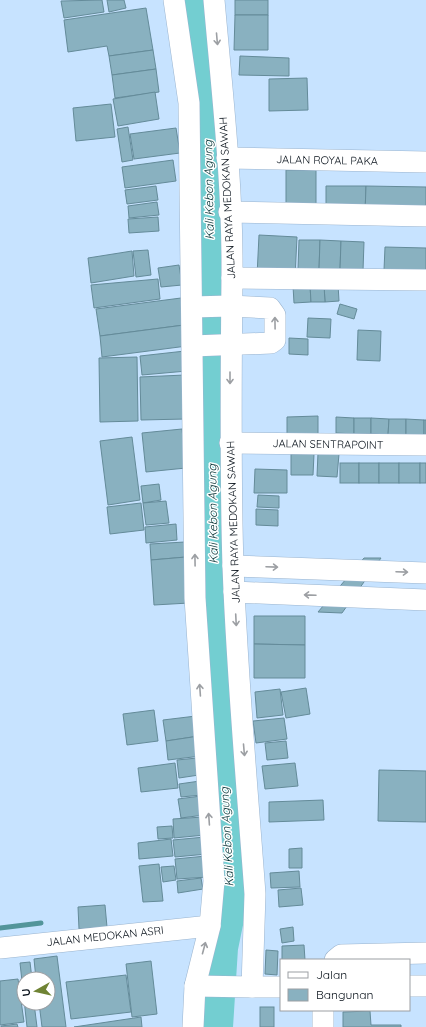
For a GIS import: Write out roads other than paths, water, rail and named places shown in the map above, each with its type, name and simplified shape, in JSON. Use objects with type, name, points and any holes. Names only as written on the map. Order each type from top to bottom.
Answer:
[{"type":"street","points":[[174,0],[189,103],[196,346],[196,598],[214,881],[210,926],[193,1027]]},
{"type":"street","name":"JALAN RAYA MEDOKAN SAWAH","points":[[214,0],[228,158],[232,278],[226,306],[234,592],[241,718],[255,894],[246,987]]},
{"type":"street","name":"JALAN ROYAL PAKA","points":[[228,158],[426,162]]},
{"type":"street","points":[[229,212],[426,216]]},
{"type":"street","points":[[232,278],[426,280]]},
{"type":"street","points":[[194,307],[226,306],[272,309],[275,315],[275,340],[271,343],[196,346]]},
{"type":"street","name":"JALAN SENTRAPOINT","points":[[230,443],[426,445]]},
{"type":"street","points":[[233,566],[426,573]]},
{"type":"street","points":[[234,592],[426,600]]},
{"type":"street","name":"JALAN MEDOKAN ASRI","points":[[0,948],[210,926]]},
{"type":"street","points":[[336,959],[341,955],[426,953]]},
{"type":"street","points":[[201,986],[280,987]]},
{"type":"street","points":[[410,986],[426,986]]},
{"type":"street","points":[[323,1011],[323,1027]]},
{"type":"waterway","name":"Kali Kebon Agung","points":[[192,0],[208,119],[214,615],[226,793],[231,909],[223,948],[218,1027]]},
{"type":"waterway","points":[[0,928],[41,923]]}]
